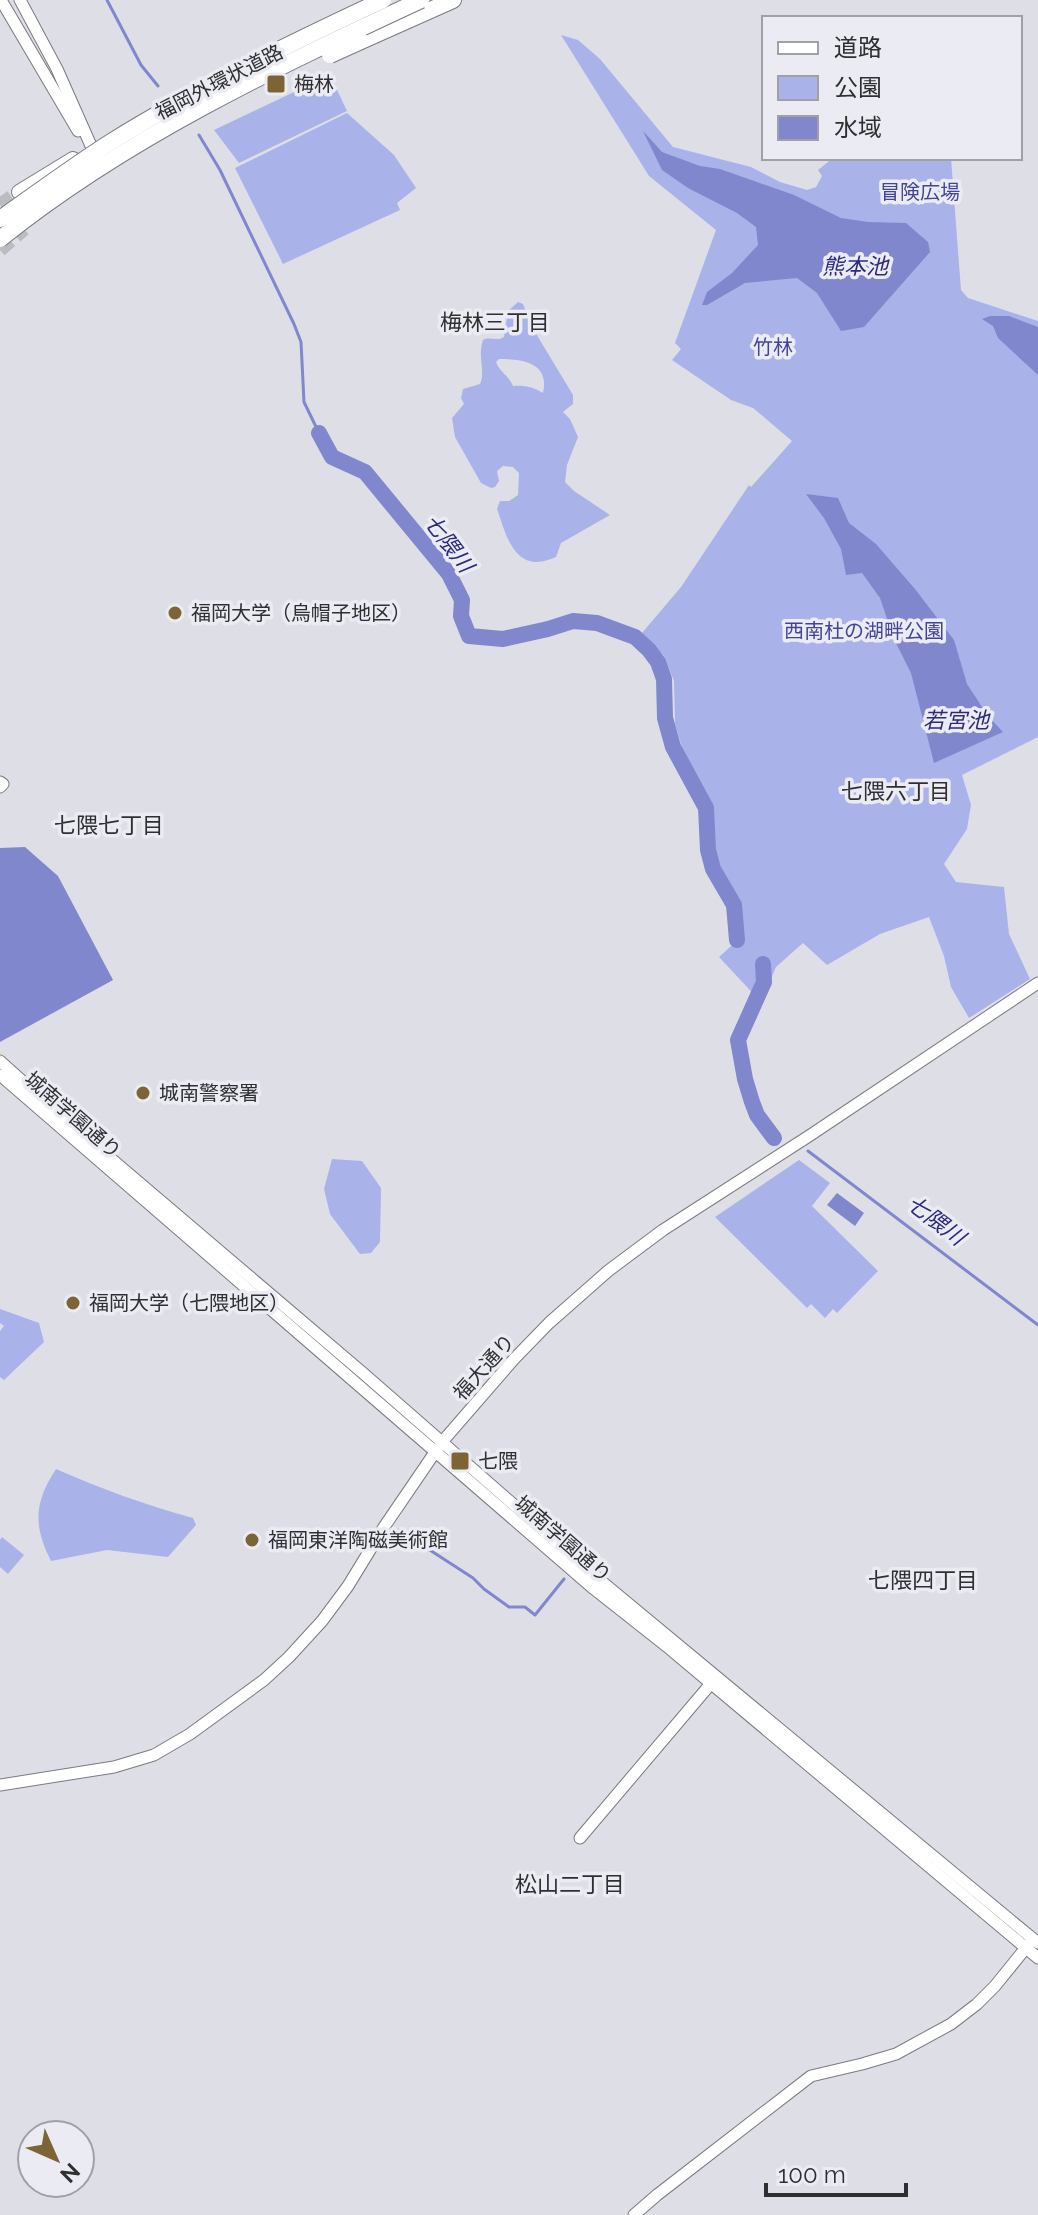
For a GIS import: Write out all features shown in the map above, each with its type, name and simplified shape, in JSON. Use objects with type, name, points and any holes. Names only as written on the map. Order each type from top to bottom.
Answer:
[{"type":"highway","name":"福岡外環状道路","points":[[19,192],[91,147],[224,73],[381,0]]},
{"type":"highway","points":[[0,219],[78,164],[161,113],[381,0]]},
{"type":"highway","points":[[0,239],[120,155],[222,96],[421,0]]},
{"type":"highway","name":"福岡外環状道路","points":[[33,221],[147,141],[310,58],[434,0]]},
{"type":"highway","points":[[120,155],[282,75],[453,0]]},
{"type":"street","points":[[1,0],[73,124],[91,147]]},
{"type":"street","points":[[20,0],[57,69],[103,172]]},
{"type":"street","name":"福大通り","points":[[0,1785],[114,1767],[154,1755],[190,1734],[264,1680],[307,1638],[336,1603],[438,1447],[541,1331],[608,1271],[663,1230],[1038,983]]},
{"type":"street","name":"城南学園通り","points":[[0,1061],[438,1447]]},
{"type":"street","name":"城南学園通り","points":[[0,1075],[438,1447],[601,1581],[714,1680],[1032,1943],[1038,1958]]},
{"type":"street","points":[[580,1838],[714,1680]]},
{"type":"street","points":[[634,2215],[811,2076],[896,2054],[951,2024],[977,2004],[1032,1943]]},
{"type":"green space","name":"西南杜の湖畔公園","points":[[561,35],[578,40],[600,59],[673,147],[751,167],[780,182],[807,190],[816,187],[822,176],[818,170],[830,160],[951,160],[961,290],[968,298],[1038,321],[1038,737],[962,775],[971,805],[967,829],[944,864],[956,882],[1004,887],[1009,934],[1030,979],[969,1018],[951,987],[944,956],[929,917],[880,934],[827,965],[803,943],[776,967],[761,1002],[719,957],[740,938],[736,905],[715,869],[711,844],[713,816],[686,761],[675,724],[674,681],[664,656],[642,633],[681,587],[749,485],[751,487],[792,441],[753,408],[731,400],[672,360],[681,349],[675,343],[716,230],[649,176]]},
{"type":"green space","points":[[330,75],[347,111],[239,163],[214,130]]},
{"type":"green space","points":[[347,113],[394,155],[416,188],[397,203],[400,210],[283,264],[235,168]]},
{"type":"green space","points":[[518,302],[523,304],[532,327],[573,395],[573,404],[563,412],[570,419],[578,437],[567,465],[565,482],[610,515],[561,543],[556,557],[539,562],[528,561],[515,550],[497,509],[500,501],[509,501],[518,495],[519,473],[513,467],[503,466],[497,471],[499,481],[495,487],[481,483],[455,437],[452,418],[464,404],[461,398],[463,389],[480,384],[483,340],[504,337],[508,311]],"holes":[[[508,359],[532,364],[538,369],[544,383],[543,393],[529,387],[513,386],[496,362]]]},
{"type":"green space","points":[[332,1159],[362,1161],[381,1188],[380,1242],[371,1253],[360,1254],[330,1214],[324,1189]]},
{"type":"green space","points":[[799,1160],[830,1183],[812,1206],[878,1271],[837,1313],[833,1309],[825,1318],[811,1304],[807,1308],[715,1217]]},
{"type":"green space","points":[[0,1309],[39,1323],[44,1342],[4,1380],[0,1377],[0,1331],[4,1326],[0,1323]]},
{"type":"green space","points":[[56,1469],[124,1496],[193,1518],[196,1525],[168,1557],[107,1550],[51,1561],[41,1536],[38,1514],[43,1493]]},
{"type":"green space","points":[[2,1537],[24,1555],[8,1574],[0,1567]]},
{"type":"water","name":"熊本池","points":[[643,131],[662,152],[794,195],[841,218],[906,223],[928,242],[930,252],[864,327],[841,331],[817,293],[797,278],[745,283],[702,305],[707,292],[732,273],[758,245],[756,227],[662,170]]},
{"type":"water","points":[[1009,316],[1038,327],[1038,375],[998,338],[993,326],[982,319]]},
{"type":"water","name":"若宮池","points":[[806,494],[838,498],[849,523],[876,544],[915,589],[954,640],[967,684],[1003,732],[934,763],[911,673],[894,639],[880,598],[862,573],[846,575],[841,549]]},
{"type":"water","points":[[25,847],[58,876],[113,980],[0,1042],[0,848]]},
{"type":"water","points":[[837,1193],[864,1213],[855,1226],[827,1205]]},
{"type":"waterway","name":"七隈川","points":[[107,0],[141,65],[158,86]]},
{"type":"waterway","name":"七隈川","points":[[199,135],[220,170],[294,324],[301,342],[304,402],[319,433]]},
{"type":"waterway","name":"七隈川","points":[[319,433],[332,457],[365,472],[449,574],[462,600],[461,616],[469,636],[503,639],[573,621],[597,623],[635,637],[649,650],[658,662],[664,679],[665,718],[673,747],[706,808],[708,850],[713,869],[734,905],[737,940]]},
{"type":"waterway","name":"七隈川","points":[[763,964],[764,982],[738,1040],[752,1102],[757,1115],[774,1138]]},
{"type":"waterway","name":"七隈川","points":[[808,1151],[1038,1325]]},
{"type":"waterway","points":[[399,1530],[473,1578],[509,1607],[525,1607],[535,1615],[564,1579]]},
{"type":"tunnel","points":[[0,205],[19,192]]},
{"type":"tunnel","points":[[0,250],[24,229]]},
{"type":"place","name":"梅林","points":[[276,84]]},
{"type":"place","name":"福岡大学（烏帽子地区）","points":[[175,613]]},
{"type":"place","name":"城南警察署","points":[[143,1093]]},
{"type":"place","name":"福岡大学（七隈地区）","points":[[73,1303]]},
{"type":"place","name":"七隈","points":[[460,1461]]},
{"type":"place","name":"福岡東洋陶磁美術館","points":[[252,1540]]},
{"type":"district","name":"梅林三丁目","points":[[495,322]]},
{"type":"district","name":"七隈六丁目","points":[[896,791]]},
{"type":"district","name":"七隈七丁目","points":[[109,825]]},
{"type":"district","name":"七隈四丁目","points":[[923,1580]]},
{"type":"district","name":"松山二丁目","points":[[570,1884]]},
{"type":"park label","name":"冒険広場","points":[[920,192]]},
{"type":"park label","name":"竹林","points":[[773,347]]}]
